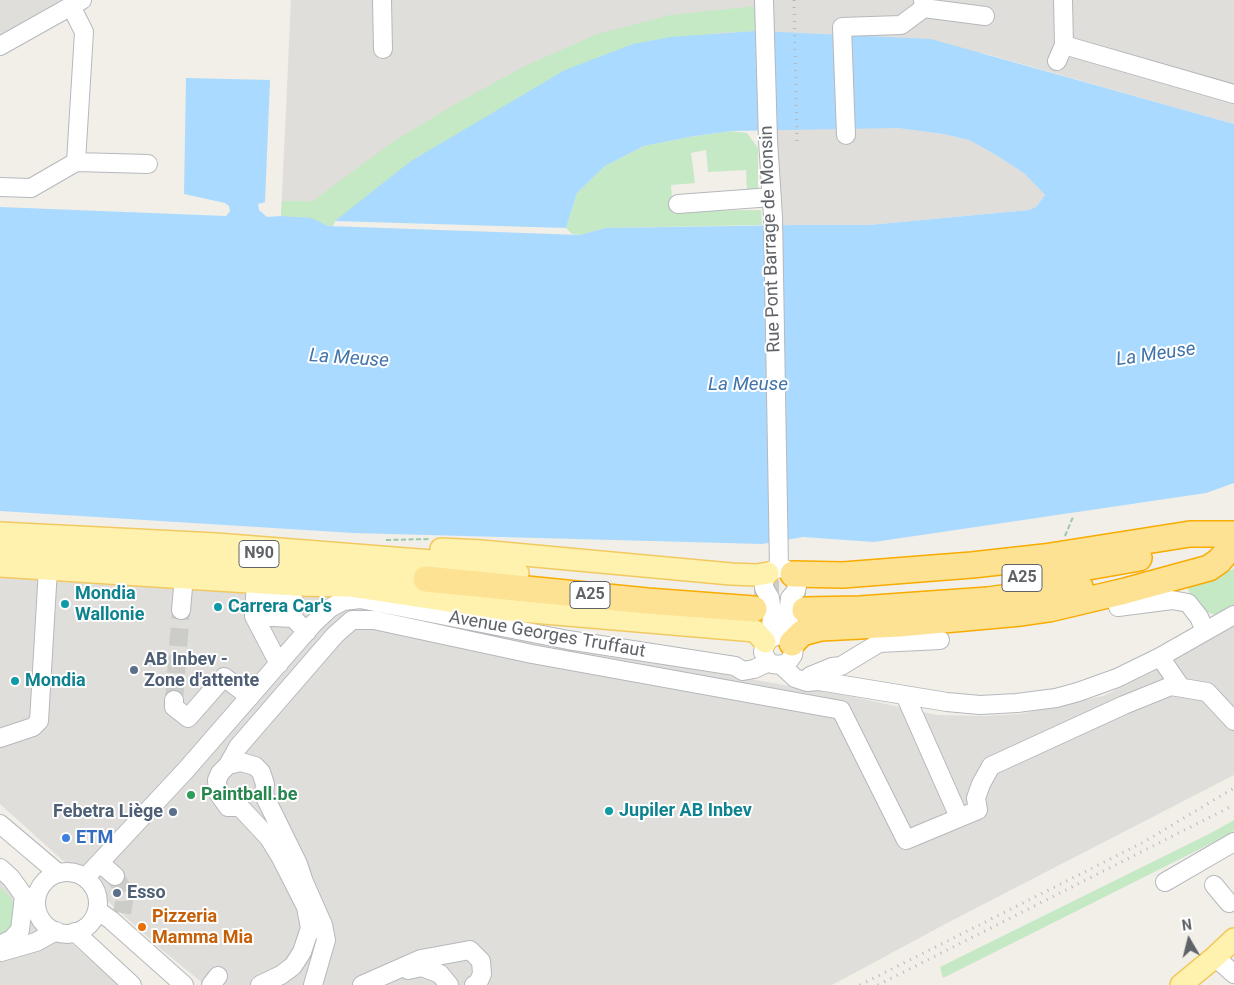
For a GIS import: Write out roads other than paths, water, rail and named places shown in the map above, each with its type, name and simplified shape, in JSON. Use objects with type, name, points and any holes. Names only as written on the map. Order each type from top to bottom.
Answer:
[{"type":"highway","name":"A25","points":[[426,579],[656,602],[780,587],[843,575],[972,565],[1044,557],[1190,534],[1232,544]]},
{"type":"highway","name":"A25","points":[[518,573],[780,587],[868,608],[998,598],[1112,581],[1184,565],[1232,544]]},
{"type":"highway","points":[[778,649],[802,633],[821,628],[899,624],[1049,609],[1209,568],[1219,561],[1232,544]]},
{"type":"main road","name":"N90","points":[[0,533],[152,540],[288,550],[476,566],[518,573]]},
{"type":"main road","name":"N90","points":[[0,541],[173,548],[410,567],[518,573]]},
{"type":"main road","name":"N90","points":[[288,550],[318,546],[378,550],[472,550],[757,575],[780,587]]},
{"type":"main road","name":"N90","points":[[0,549],[225,562],[426,579]]},
{"type":"main road","points":[[0,559],[127,556]]},
{"type":"main road","name":"N90","points":[[0,566],[184,576],[256,590],[351,586],[509,610],[755,631],[778,649]]},
{"type":"main road","points":[[1181,985],[1215,958],[1234,939]]},
{"type":"street","points":[[382,0],[383,49]]},
{"type":"street","name":"Rue Pont Barrage de Monsin","points":[[764,0],[768,140],[773,217],[780,587],[788,616],[778,649]]},
{"type":"street","points":[[1063,0],[1061,53],[1234,94]]},
{"type":"street","points":[[0,46],[77,3],[84,32],[76,162]]},
{"type":"street","points":[[846,135],[842,27],[900,25],[924,4],[985,16]]},
{"type":"street","points":[[0,187],[30,188],[76,162],[148,164]]},
{"type":"street","points":[[678,204],[772,197]]},
{"type":"street","points":[[0,738],[33,727],[38,721],[48,569]]},
{"type":"street","points":[[181,610],[184,576]]},
{"type":"street","points":[[279,664],[254,616],[256,590],[294,601],[293,618]]},
{"type":"street","name":"Avenue Georges Truffaut","points":[[307,632],[330,608],[352,599],[568,640],[735,666],[778,649]]},
{"type":"street","points":[[1118,607],[1172,600],[1188,603],[1199,617],[1206,631]]},
{"type":"street","points":[[814,678],[947,702],[980,705],[1037,701],[1056,698],[1117,678],[1160,657],[1234,614]]},
{"type":"street","points":[[85,878],[307,632],[293,618],[254,616]]},
{"type":"street","points":[[260,985],[281,975],[293,966],[302,952],[310,928],[306,907],[269,838],[240,807],[228,806],[218,793],[217,780],[238,747],[336,635],[352,620],[374,620],[532,654],[840,710],[906,840],[978,810],[976,798],[991,766],[1124,705],[1171,686],[1207,692],[1234,720]]},
{"type":"street","points":[[778,649],[800,681],[807,682],[832,667],[841,666],[879,643],[940,640]]},
{"type":"street","points":[[1160,657],[1180,686]]},
{"type":"street","points":[[174,700],[174,707],[188,718],[224,677],[250,697]]},
{"type":"street","points":[[905,695],[960,817]]},
{"type":"street","points":[[228,765],[241,762],[255,766],[261,772],[265,784],[264,795],[298,864],[323,925],[326,940],[313,985]]},
{"type":"street","points":[[0,824],[58,873]]},
{"type":"street","points":[[1165,882],[1234,842]]},
{"type":"street","points":[[100,863],[115,876]]},
{"type":"street","points":[[0,868],[11,878],[24,896],[20,930],[12,939],[0,945]]},
{"type":"street","points":[[67,872],[85,878],[92,884],[98,901],[97,910],[89,924],[75,932],[65,934],[46,926],[38,911],[37,902],[38,892],[43,884],[58,873],[67,872]]},
{"type":"street","points":[[1214,885],[1229,903]]},
{"type":"street","points":[[97,910],[120,920],[184,985]]},
{"type":"street","points":[[0,952],[36,942],[56,931]]},
{"type":"street","points":[[75,932],[132,985]]},
{"type":"street","points":[[362,985],[421,959],[470,950],[481,961],[482,974],[478,983],[474,985]]},
{"type":"street","points":[[1215,958],[1234,974]]},
{"type":"street","points":[[371,985],[411,968],[422,967],[440,974],[449,985]]},
{"type":"water","name":"La Meuse","points":[[757,31],[931,39],[1234,124],[1234,483],[1206,493],[874,542],[803,537],[762,544],[353,533],[0,511],[0,207],[226,216],[230,211],[229,206],[225,203],[184,194],[186,78],[270,80],[265,202],[258,204],[259,210],[267,217],[311,218],[328,226],[580,235],[605,228],[869,225],[1029,210],[1036,207],[1045,195],[1025,174],[996,155],[969,140],[943,134],[897,128],[731,131],[644,146],[605,166],[577,193],[566,228],[335,221],[411,161],[565,70],[633,44],[671,37]]},
{"type":"tunnel","points":[[754,592],[806,593]]},
{"type":"tunnel","points":[[174,700],[181,610]]},
{"type":"tunnel","points":[[115,876],[122,888],[124,902],[122,913]]},
{"type":"railway","points":[[794,0],[797,141]]},
{"type":"railway","points":[[860,985],[1142,843],[1234,788]]},
{"type":"railway","points":[[878,985],[1234,805]]},
{"type":"place","name":"Mondia Wallonie","points":[[65,604]]},
{"type":"place","name":"Carrera Car's","points":[[218,607]]},
{"type":"place","name":"AB Inbev - Zone d'attente","points":[[134,670]]},
{"type":"place","name":"Mondia","points":[[15,681]]},
{"type":"place","name":"Paintball.be","points":[[191,795]]},
{"type":"place","name":"Jupiler AB Inbev","points":[[609,811]]},
{"type":"place","name":"Febetra Liège","points":[[173,812]]},
{"type":"place","name":"ETM","points":[[66,838]]},
{"type":"place","name":"Esso","points":[[117,893]]},
{"type":"place","name":"Pizzeria Mamma Mia","points":[[142,927]]}]
